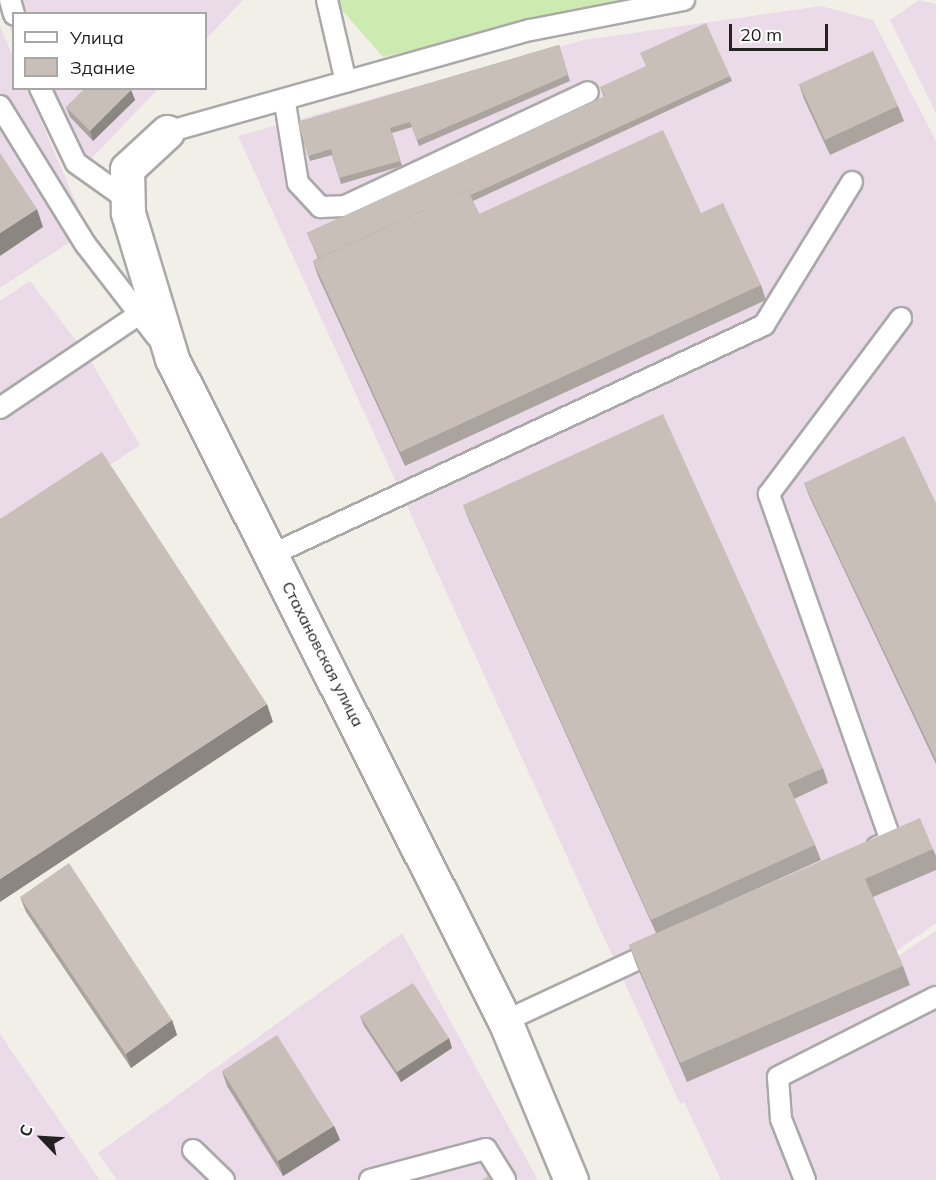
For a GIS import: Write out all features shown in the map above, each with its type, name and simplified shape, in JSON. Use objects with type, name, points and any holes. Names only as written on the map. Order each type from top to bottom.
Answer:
[{"type":"street","name":"Стахановская улица","points":[[167,132],[127,169],[128,200],[172,359],[273,554],[505,1021],[571,1180]]},
{"type":"lane","points":[[327,0],[346,82]]},
{"type":"lane","points":[[167,132],[285,103],[346,82],[531,30],[684,0]]},
{"type":"lane","points":[[41,90],[76,163],[128,200]]},
{"type":"lane","points":[[285,103],[298,183],[320,207],[345,206],[588,92]]},
{"type":"lane","points":[[0,106],[86,245],[141,313],[172,359]]},
{"type":"lane","points":[[273,554],[764,325],[852,182]]},
{"type":"lane","points":[[0,408],[141,313]]},
{"type":"lane","points":[[859,856],[891,841],[769,494],[901,318]]},
{"type":"lane","points":[[505,1021],[677,941]]},
{"type":"lane","points":[[805,1180],[781,1119],[778,1077],[936,998]]},
{"type":"lane","points":[[370,1180],[486,1149],[505,1180]]},
{"type":"lane","points":[[193,1150],[224,1180]]},
{"type":"shaded area","points":[[0,0],[243,0],[207,38],[207,12],[12,12],[12,34]]},
{"type":"shaded area","points":[[919,0],[936,4],[936,113],[890,20]]},
{"type":"shaded area","points":[[821,6],[873,20],[936,141],[936,923],[781,1033],[936,931],[936,1180],[721,1180],[684,1102],[680,1104],[238,136],[584,40]]},
{"type":"shaded area","points":[[0,26],[12,55],[12,90],[27,90],[88,230],[0,288]]},
{"type":"shaded area","points":[[35,90],[157,90],[73,178]]},
{"type":"shaded area","points":[[30,281],[86,353],[140,445],[0,539],[0,301]]},
{"type":"shaded area","points":[[402,933],[538,1180],[117,1180],[98,1153]]},
{"type":"shaded area","points":[[0,1034],[100,1180],[0,1180]]},
{"type":"green space","points":[[333,0],[637,0],[383,57]]},
{"type":"building","points":[[706,23],[730,76],[471,195],[468,190],[319,258],[307,233],[605,96],[600,87],[646,66],[640,53]]},
{"type":"building","points":[[559,45],[568,75],[417,140],[410,122],[390,128],[400,161],[339,178],[331,149],[308,156],[298,122]]},
{"type":"building","points":[[873,51],[898,106],[825,140],[799,84]]},
{"type":"building","points":[[83,90],[131,90],[90,131],[66,107]]},
{"type":"building","points":[[663,130],[701,213],[723,203],[761,285],[400,452],[313,261],[468,190],[479,214]]},
{"type":"building","points":[[0,153],[37,209],[0,233]]},
{"type":"building","points":[[663,414],[823,768],[788,784],[815,845],[651,920],[463,505]]},
{"type":"building","points":[[904,436],[936,503],[936,760],[804,483]]},
{"type":"building","points":[[102,452],[267,704],[0,879],[0,519]]},
{"type":"building","points":[[920,818],[933,849],[865,879],[903,966],[680,1063],[629,945]]},
{"type":"building","points":[[69,863],[172,1020],[126,1054],[20,897]]},
{"type":"building","points":[[413,983],[449,1038],[397,1072],[360,1016]]},
{"type":"building","points":[[277,1035],[334,1126],[278,1161],[222,1071]]}]
